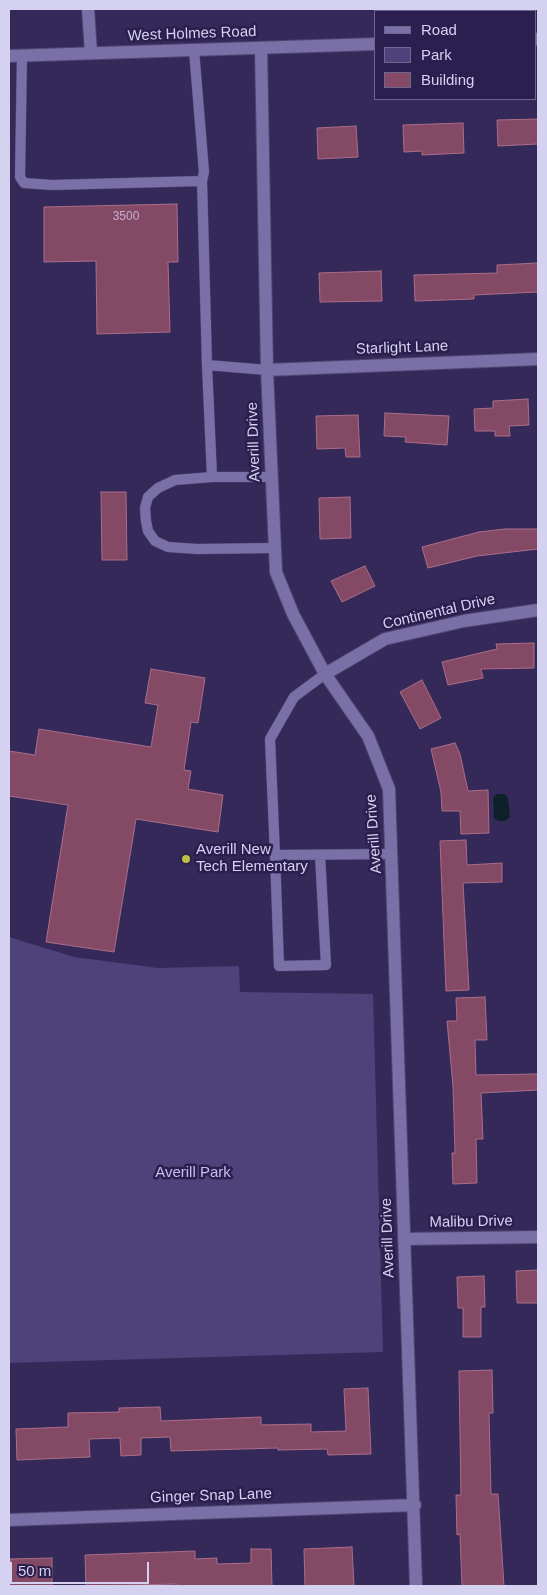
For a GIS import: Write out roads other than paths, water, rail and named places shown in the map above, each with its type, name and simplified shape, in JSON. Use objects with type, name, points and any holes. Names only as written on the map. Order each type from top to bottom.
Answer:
[{"type":"street","points":[[88,9],[91,53]]},
{"type":"street","name":"West Holmes Road","points":[[9,56],[374,44]]},
{"type":"street","name":"Averill Drive","points":[[261,48],[267,370],[276,572],[293,614],[325,674],[368,736],[389,790],[415,1505],[416,1586]]},
{"type":"street","name":"Starlight Lane","points":[[267,370],[538,360]]},
{"type":"street","name":"Continental Drive","points":[[325,674],[385,639],[464,621],[538,610]]},
{"type":"street","name":"Malibu Drive","points":[[404,1239],[538,1238]]},
{"type":"street","name":"Ginger Snap Lane","points":[[9,1520],[415,1505]]},
{"type":"lane","points":[[194,50],[204,172],[202,181],[212,477]]},
{"type":"lane","points":[[22,55],[20,177],[24,183],[52,185],[202,181]]},
{"type":"lane","points":[[207,365],[267,370]]},
{"type":"lane","points":[[272,476],[175,480],[158,488],[148,497],[145,508],[148,531],[155,541],[168,547],[197,549],[275,548]]},
{"type":"lane","points":[[320,855],[326,965],[279,966],[270,739],[294,698],[325,674]]},
{"type":"lane","points":[[276,855],[392,854]]},
{"type":"water","points":[[497,794],[504,794],[508,798],[510,817],[505,821],[498,821],[494,818],[493,798]]},
{"type":"place","name":"Averill New Tech Elementary","points":[[186,859]]},
{"type":"park label","name":"Averill Park","points":[[193,1173]]}]
